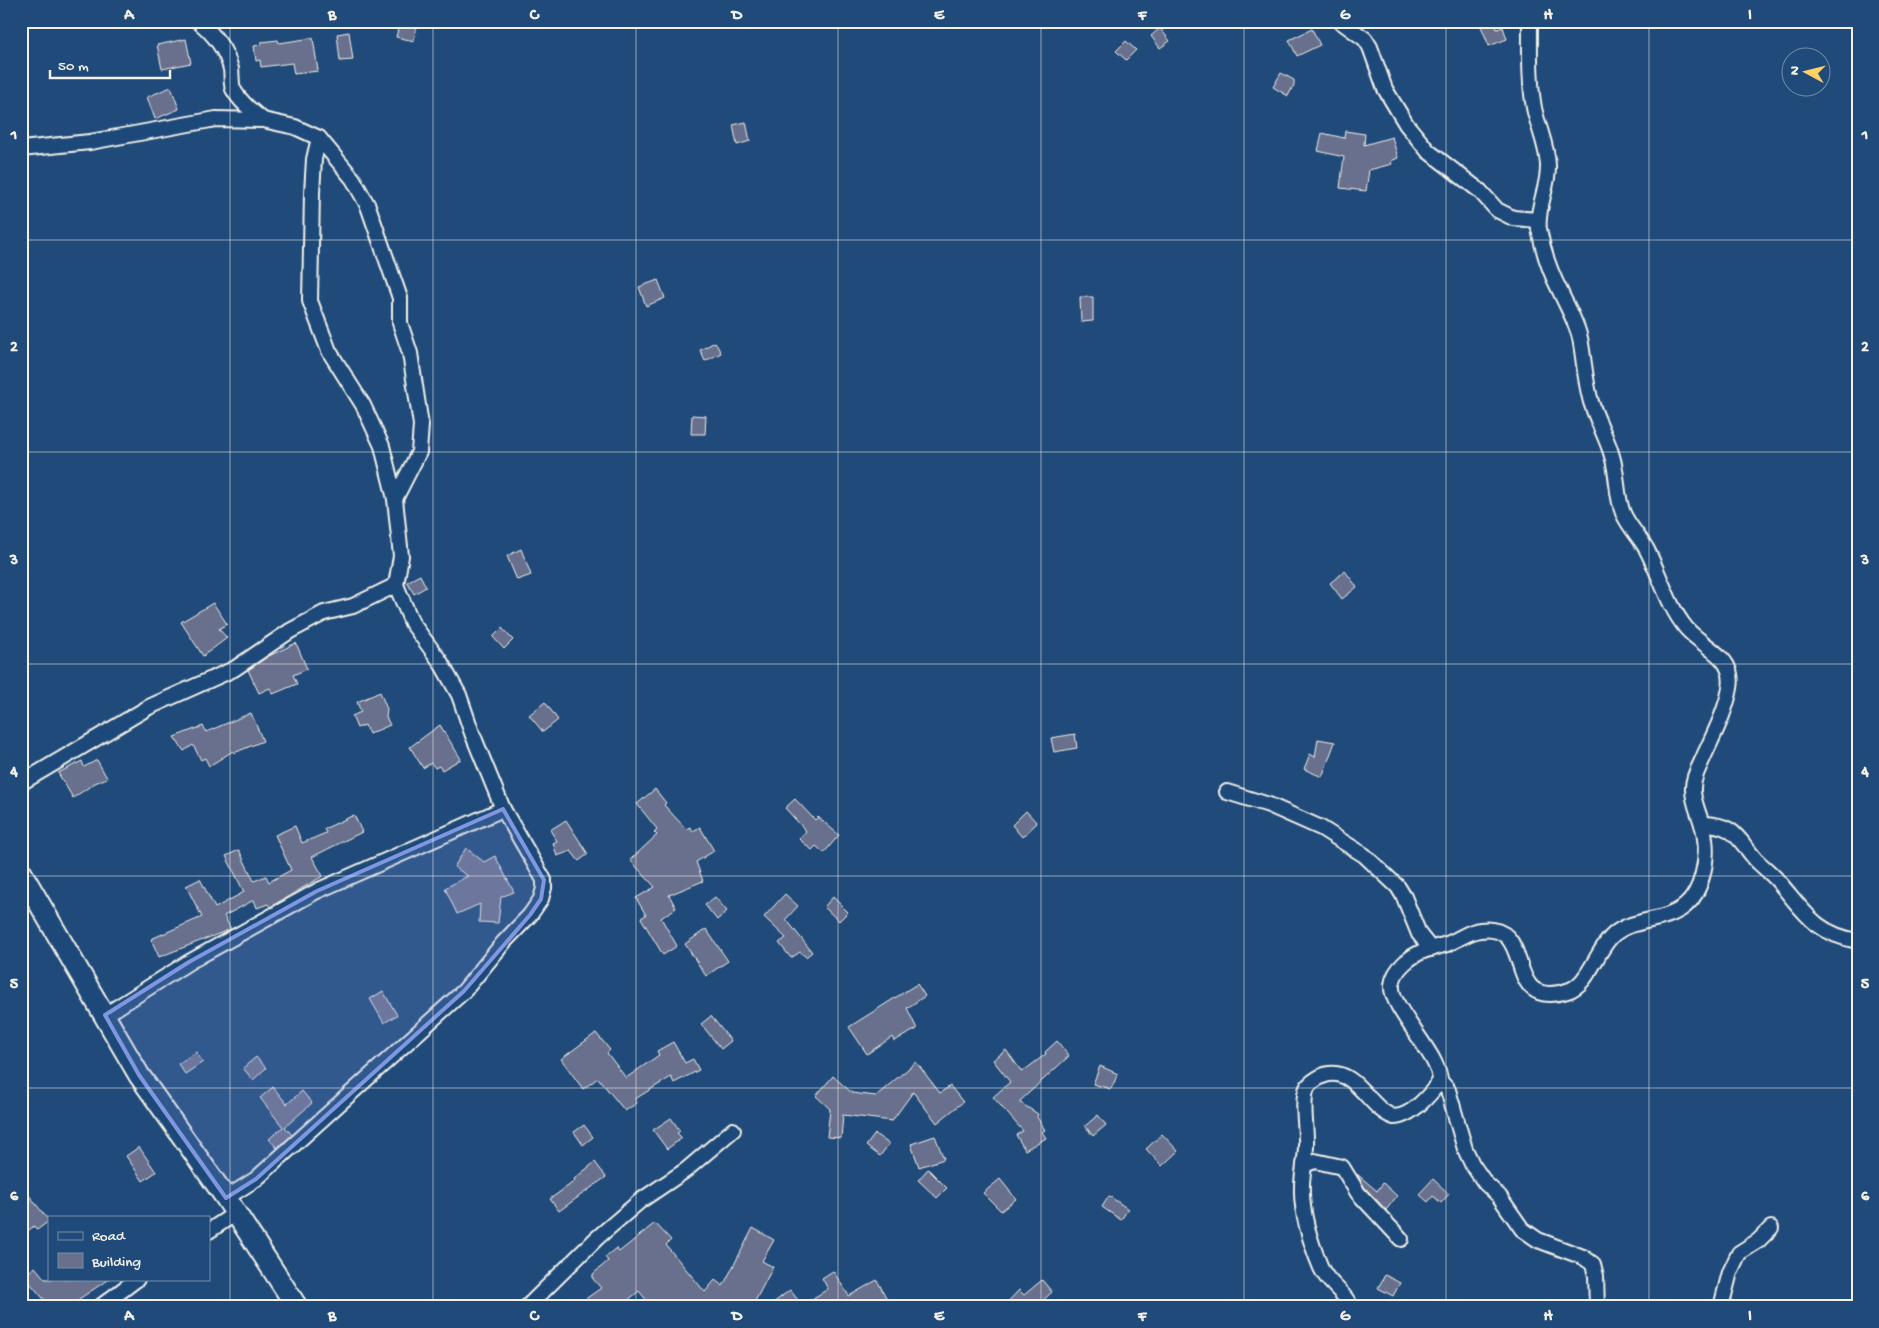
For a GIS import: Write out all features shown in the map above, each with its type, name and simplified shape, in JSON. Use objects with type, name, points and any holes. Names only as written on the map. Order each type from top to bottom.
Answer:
[{"type":"main road","points":[[21,872],[139,1076],[231,1206],[297,1307]]},
{"type":"street","points":[[198,21],[209,30],[222,47],[231,69],[233,88],[244,104],[263,120]]},
{"type":"street","points":[[1340,21],[1365,39],[1370,47],[1385,89],[1406,124],[1428,150],[1480,191],[1497,210],[1514,218],[1538,220]]},
{"type":"street","points":[[1530,21],[1533,104],[1548,165],[1547,182],[1538,220],[1545,256],[1576,326],[1591,400],[1612,455],[1622,511],[1649,554],[1679,618],[1689,631],[1720,655],[1731,672],[1732,682],[1725,707],[1694,779],[1692,790],[1706,839],[1705,859],[1700,882],[1687,905],[1667,917],[1627,926],[1612,936],[1574,989],[1555,994],[1533,990],[1526,983],[1514,945],[1509,937],[1498,932],[1477,930],[1416,954],[1404,963],[1393,980],[1392,987],[1393,995],[1437,1067],[1440,1081],[1448,1090],[1472,1164],[1485,1183],[1499,1196],[1522,1230],[1538,1240],[1583,1257],[1593,1264],[1596,1276],[1597,1307]]},
{"type":"street","points":[[21,149],[90,142],[216,119],[263,120],[295,127],[319,138],[353,179],[368,206],[400,298],[400,324],[410,353],[421,425],[419,452],[395,499]]},
{"type":"street","points":[[210,1230],[256,1179],[464,990],[504,942],[530,915],[541,899],[544,880],[503,809],[472,733],[459,695],[440,661],[412,623],[396,586],[401,556],[395,499],[382,446],[363,406],[329,351],[310,301],[312,193],[314,159],[319,138]]},
{"type":"street","points":[[21,784],[149,707],[234,669],[290,631],[324,614],[353,606],[396,586]]},
{"type":"street","points":[[1226,792],[1270,805],[1321,828],[1364,855],[1398,887],[1420,934],[1431,949]]},
{"type":"street","points":[[104,1015],[188,962],[317,891],[503,809]]},
{"type":"street","points":[[1702,824],[1715,824],[1730,829],[1756,860],[1780,883],[1810,922],[1833,935],[1858,941]]},
{"type":"street","points":[[1351,1307],[1342,1293],[1322,1270],[1313,1244],[1302,1188],[1306,1146],[1305,1094],[1312,1082],[1330,1074],[1345,1078],[1353,1083],[1381,1111],[1389,1116],[1398,1117],[1427,1097],[1440,1081]]},
{"type":"street","points":[[527,1307],[597,1238],[640,1201],[686,1170],[733,1130]]},
{"type":"street","points":[[1304,1165],[1314,1161],[1342,1167],[1358,1193],[1401,1238]]},
{"type":"street","points":[[1721,1307],[1730,1272],[1739,1253],[1758,1241],[1771,1228]]},
{"type":"street","points":[[100,1307],[137,1280]]},
{"type":"highlighted area","points":[[503,809],[544,880],[541,899],[530,915],[464,991],[256,1179],[226,1198],[139,1075],[105,1015],[189,962],[317,891]]},
{"type":"building","points":[[400,21],[418,21],[414,41],[396,37]]},
{"type":"building","points":[[1494,21],[1497,29],[1503,27],[1507,39],[1489,46],[1481,26]]},
{"type":"building","points":[[1160,28],[1170,41],[1160,48],[1151,36]]},
{"type":"building","points":[[1312,29],[1320,45],[1297,56],[1289,40]]},
{"type":"building","points":[[349,32],[353,60],[340,61],[337,34]]},
{"type":"building","points":[[313,38],[318,71],[294,74],[292,63],[261,67],[260,60],[256,61],[254,46],[261,45],[261,42],[278,40],[279,43]]},
{"type":"building","points":[[186,39],[191,63],[162,69],[157,45]]},
{"type":"building","points":[[1126,41],[1136,50],[1126,60],[1116,51]]},
{"type":"building","points":[[1281,73],[1294,80],[1294,85],[1288,96],[1273,87]]},
{"type":"building","points":[[171,87],[179,109],[155,119],[147,97]]},
{"type":"building","points":[[746,122],[750,141],[737,145],[733,125]]},
{"type":"building","points":[[1345,131],[1365,134],[1364,145],[1392,137],[1398,158],[1391,161],[1392,164],[1369,170],[1366,191],[1340,188],[1344,157],[1318,151],[1322,133],[1344,138]]},
{"type":"building","points":[[658,280],[665,298],[646,306],[639,287]]},
{"type":"building","points":[[1080,297],[1093,297],[1093,321],[1081,322]]},
{"type":"building","points":[[715,342],[721,353],[705,361],[700,350]]},
{"type":"building","points":[[692,415],[706,416],[705,434],[691,434]]},
{"type":"building","points":[[521,549],[531,575],[517,580],[507,556]]},
{"type":"building","points":[[1345,571],[1357,587],[1342,599],[1330,583]]},
{"type":"building","points":[[420,575],[426,587],[414,594],[407,582]]},
{"type":"building","points":[[213,603],[227,624],[219,629],[227,638],[203,656],[181,622]]},
{"type":"building","points":[[502,628],[513,640],[504,649],[493,637]]},
{"type":"building","points":[[296,643],[307,669],[293,675],[297,684],[273,694],[270,688],[259,693],[248,670],[267,657]]},
{"type":"building","points":[[380,692],[387,709],[386,717],[390,725],[369,734],[365,725],[357,728],[352,716],[361,712],[357,702]]},
{"type":"building","points":[[545,702],[558,720],[543,732],[529,715]]},
{"type":"building","points":[[251,713],[263,741],[234,753],[233,751],[209,766],[205,758],[201,760],[193,745],[184,751],[174,737],[203,726],[206,732]]},
{"type":"building","points":[[440,725],[461,759],[442,770],[439,766],[435,768],[431,763],[423,768],[410,747]]},
{"type":"building","points":[[1075,734],[1077,748],[1054,752],[1051,738]]},
{"type":"building","points":[[1318,739],[1335,742],[1322,777],[1304,769],[1310,754],[1315,757]]},
{"type":"building","points":[[97,760],[107,778],[95,783],[73,798],[58,773],[82,761],[84,767]]},
{"type":"building","points":[[655,789],[666,803],[664,805],[686,829],[690,827],[693,831],[700,827],[714,851],[696,862],[703,881],[669,895],[676,908],[661,918],[677,946],[663,955],[641,918],[646,915],[636,898],[655,887],[630,860],[657,835],[654,832],[657,829],[637,804]]},
{"type":"building","points":[[795,799],[815,820],[818,817],[839,835],[824,853],[816,846],[812,850],[799,839],[806,831],[785,808]]},
{"type":"building","points":[[1026,811],[1037,823],[1022,837],[1012,825]]},
{"type":"building","points":[[354,815],[362,832],[312,857],[323,876],[270,907],[268,904],[257,908],[254,900],[224,916],[231,929],[159,957],[151,939],[202,917],[186,886],[200,879],[215,908],[244,892],[226,856],[239,850],[254,881],[266,876],[269,882],[291,870],[275,835],[295,826],[302,843],[326,833],[324,829]]},
{"type":"building","points":[[566,820],[588,854],[579,861],[571,851],[557,856],[553,843],[557,841],[550,830]]},
{"type":"building","points":[[466,848],[484,862],[495,856],[514,892],[501,897],[498,923],[479,922],[480,904],[457,914],[445,888],[468,876],[454,867]]},
{"type":"building","points":[[785,894],[798,906],[786,919],[812,952],[806,957],[800,952],[791,958],[779,943],[786,938],[764,917]]},
{"type":"building","points":[[715,897],[727,911],[717,920],[705,905]]},
{"type":"building","points":[[833,897],[848,912],[839,921],[824,907]]},
{"type":"building","points":[[706,929],[728,961],[706,976],[685,944]]},
{"type":"building","points":[[917,984],[925,996],[907,1008],[917,1029],[894,1041],[892,1037],[867,1054],[849,1027]]},
{"type":"building","points":[[383,991],[397,1015],[384,1023],[370,999]]},
{"type":"building","points":[[711,1016],[731,1041],[721,1049],[701,1024]]},
{"type":"building","points":[[596,1033],[610,1050],[607,1053],[626,1078],[659,1055],[657,1051],[673,1042],[685,1063],[693,1059],[699,1070],[674,1083],[671,1077],[635,1099],[637,1103],[625,1111],[598,1078],[583,1089],[561,1059]]},
{"type":"building","points":[[1057,1041],[1069,1056],[1019,1102],[1038,1114],[1037,1117],[1045,1130],[1042,1132],[1046,1138],[1025,1150],[1016,1135],[1023,1131],[993,1097],[1010,1082],[993,1060],[1006,1050],[1022,1072],[1046,1054],[1045,1052]]},
{"type":"building","points":[[196,1052],[203,1062],[185,1074],[178,1064]]},
{"type":"building","points":[[256,1057],[266,1068],[253,1080],[243,1068]]},
{"type":"building","points":[[916,1062],[940,1093],[950,1086],[963,1102],[937,1123],[913,1092],[892,1121],[843,1115],[841,1138],[827,1137],[830,1109],[816,1096],[833,1076],[852,1093],[876,1096]]},
{"type":"building","points":[[1100,1066],[1118,1074],[1111,1089],[1093,1084]]},
{"type":"building","points":[[273,1087],[287,1104],[302,1091],[312,1103],[285,1127],[292,1135],[277,1148],[269,1139],[283,1127],[260,1098]]},
{"type":"building","points":[[1098,1115],[1106,1125],[1093,1136],[1085,1126]]},
{"type":"building","points":[[671,1118],[680,1131],[677,1133],[682,1138],[667,1149],[653,1130]]},
{"type":"building","points":[[584,1125],[593,1137],[583,1145],[574,1132]]},
{"type":"building","points":[[875,1134],[889,1144],[880,1156],[866,1146]]},
{"type":"building","points":[[1162,1134],[1178,1151],[1162,1166],[1146,1149]]},
{"type":"building","points":[[935,1136],[944,1159],[919,1167],[911,1144]]},
{"type":"building","points":[[139,1147],[156,1172],[143,1181],[126,1156]]},
{"type":"building","points":[[595,1162],[606,1177],[559,1211],[550,1199],[575,1181],[574,1179]]},
{"type":"building","points":[[928,1169],[947,1188],[937,1198],[918,1180]]},
{"type":"building","points":[[1357,1174],[1377,1191],[1383,1183],[1397,1196],[1386,1210],[1365,1188]]},
{"type":"building","points":[[1000,1179],[1016,1199],[1001,1211],[983,1193]]},
{"type":"building","points":[[1433,1179],[1449,1194],[1441,1203],[1433,1196],[1428,1202],[1419,1194]]},
{"type":"building","points":[[21,1185],[48,1222],[37,1230],[34,1226],[21,1236]]},
{"type":"building","points":[[1109,1196],[1128,1209],[1121,1220],[1102,1207]]},
{"type":"building","points":[[655,1223],[671,1240],[666,1245],[705,1292],[715,1280],[723,1286],[753,1228],[774,1240],[762,1261],[773,1267],[752,1307],[652,1307],[639,1291],[620,1307],[574,1307],[601,1288],[593,1279],[593,1274],[608,1261],[605,1257],[616,1248],[619,1252]]},
{"type":"building","points":[[35,1267],[48,1280],[108,1280],[79,1299],[84,1307],[55,1307],[52,1301],[48,1304],[24,1276]]},
{"type":"building","points":[[833,1271],[849,1296],[877,1280],[888,1301],[877,1307],[768,1307],[790,1290],[802,1305],[828,1289],[822,1278]]},
{"type":"building","points":[[1385,1275],[1400,1283],[1393,1296],[1378,1288]]},
{"type":"building","points":[[1042,1280],[1052,1292],[1036,1307],[1003,1307],[1019,1290],[1024,1295]]}]
